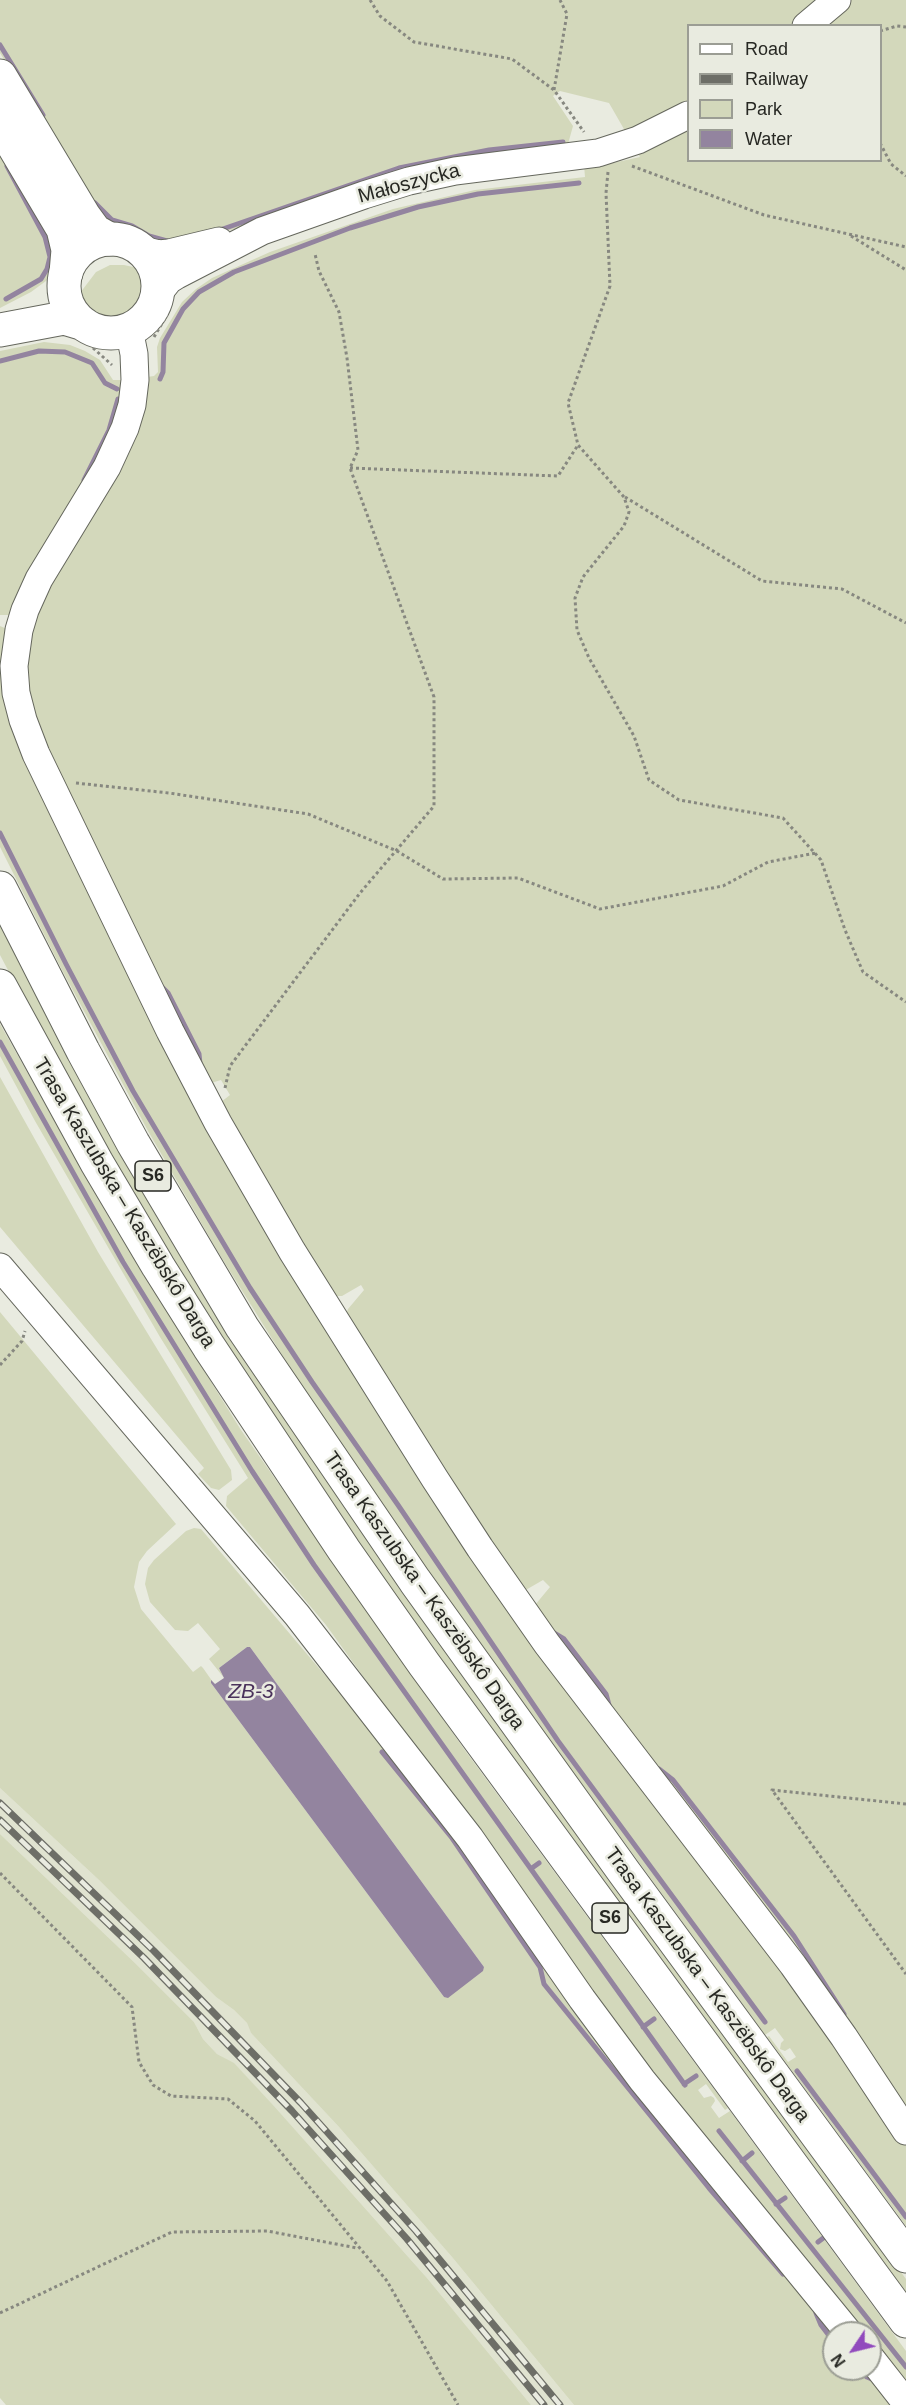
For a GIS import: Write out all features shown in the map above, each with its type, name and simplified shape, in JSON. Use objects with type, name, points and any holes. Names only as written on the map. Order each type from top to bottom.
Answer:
[{"type":"main road","points":[[0,76],[84,216],[95,231],[109,239],[132,244],[142,250],[150,259],[155,270],[164,301],[146,318],[140,336],[106,332],[64,318],[0,330]]},
{"type":"main road","points":[[0,123],[63,229],[69,250],[65,296],[69,307],[84,324]]},
{"type":"main road","points":[[0,322],[45,297],[65,276],[77,253],[87,246],[109,239]]},
{"type":"main road","name":"Trasa Kaszubska – Kaszëbskô Darga","points":[[0,888],[133,1143],[242,1327],[422,1590],[637,1890],[906,2256]]},
{"type":"main road","name":"Trasa Kaszubska – Kaszëbskô Darga","points":[[0,986],[92,1153],[164,1275],[344,1550],[424,1665],[906,2321]]},
{"type":"street","points":[[808,24],[837,0]]},
{"type":"street","name":"Małoszycka","points":[[142,250],[159,254],[169,253],[262,231],[420,178],[485,166],[562,158],[604,158],[687,116]]},
{"type":"street","name":"Małoszycka","points":[[164,301],[169,280],[262,231]]},
{"type":"street","points":[[140,336],[134,354],[135,380],[132,405],[125,428],[107,467],[39,579],[19,630],[14,666],[16,693],[36,754],[174,1039],[222,1131],[292,1251],[435,1479],[547,1644],[799,1974],[906,2131]]},
{"type":"street","points":[[0,1267],[297,1615],[470,1838],[582,1999],[642,2080],[839,2321]]},
{"type":"street","points":[[882,2372],[906,2403]]},
{"type":"path","points":[[370,0],[380,16],[414,42],[512,59],[555,90],[604,158],[610,286],[568,403],[578,445],[624,497],[762,581],[842,589],[906,623]]},
{"type":"path","points":[[555,90],[567,14],[560,0]]},
{"type":"path","points":[[882,30],[897,26],[906,27]]},
{"type":"path","points":[[882,148],[891,164],[906,176]]},
{"type":"path","points":[[632,166],[764,215],[906,247]]},
{"type":"path","points":[[847,234],[906,270]]},
{"type":"path","points":[[225,1088],[230,1066],[360,893],[434,806],[435,697],[350,468],[358,450],[347,358],[339,312],[319,271],[315,254]]},
{"type":"path","points":[[140,336],[164,301]]},
{"type":"path","points":[[350,468],[558,476],[578,445]]},
{"type":"path","points":[[624,497],[630,512],[624,526],[583,577],[575,598],[577,630],[589,658],[634,736],[649,780],[679,800],[783,818],[821,860],[845,930],[863,972],[906,1002]]},
{"type":"path","points":[[76,783],[169,793],[308,814],[397,851],[443,879],[518,878],[600,909],[723,886],[768,862],[816,853]]},
{"type":"path","points":[[0,1365],[22,1341],[26,1328],[44,1317]]},
{"type":"path","points":[[906,1804],[772,1790],[906,1974]]},
{"type":"path","points":[[0,1873],[132,2007],[139,2062],[153,2085],[171,2096],[228,2099],[255,2121],[387,2281],[458,2405]]},
{"type":"path","points":[[0,2313],[172,2232],[267,2231],[359,2248]]},
{"type":"shaded area","points":[[0,1788],[99,1880],[216,1997],[247,2023],[251,2033],[339,2127],[452,2257],[574,2405],[531,2405],[427,2278],[274,2106],[234,2064],[217,2054],[203,2039],[194,2022],[135,1963],[0,1834]]},
{"type":"green space","points":[[0,0],[906,0],[906,2119],[604,1706],[535,1605],[550,1587],[543,1580],[524,1591],[344,1320],[348,1309],[364,1290],[361,1285],[342,1296],[333,1296],[221,1102],[230,1095],[221,1080],[211,1083],[57,781],[25,692],[28,628],[147,377],[154,376],[158,372],[157,347],[160,338],[182,302],[196,289],[212,278],[270,252],[393,209],[475,190],[585,177],[584,165],[594,167],[640,157],[609,103],[560,91],[553,96],[573,126],[568,144],[176,244],[146,240],[129,230],[107,223],[0,53]]},
{"type":"green space","points":[[0,148],[53,239],[51,273],[46,281],[31,292],[0,308]]},
{"type":"green space","points":[[110,265],[142,269],[147,284],[145,298],[138,310],[126,319],[111,322],[96,319],[84,310],[77,297],[96,272]]},
{"type":"green space","points":[[44,342],[70,345],[85,351],[100,360],[113,380],[125,380],[117,421],[13,615],[0,615],[0,351]]},
{"type":"green space","points":[[0,626],[7,629],[8,673],[244,1182],[906,2144],[906,2226],[767,2037],[769,2036],[788,2062],[796,2057],[790,2048],[785,2051],[780,2049],[784,2040],[775,2028],[765,2035],[435,1583],[302,1387],[218,1252],[148,1131],[62,970],[0,847]]},
{"type":"green space","points":[[0,918],[532,1770],[906,2279],[906,2298],[402,1608],[172,1261],[36,1023],[0,955]]},
{"type":"green space","points":[[0,1024],[112,1223],[241,1430],[464,1749],[728,2108],[725,2110],[706,2084],[698,2090],[704,2098],[711,2096],[714,2098],[715,2101],[711,2107],[719,2118],[730,2111],[906,2351],[906,2391],[882,2362],[882,2321],[849,2321],[688,2126],[326,1625],[226,1506],[227,1496],[248,1478],[160,1337],[0,1056]]},
{"type":"green space","points":[[0,1077],[98,1252],[231,1470],[232,1480],[219,1490],[211,1488],[198,1474],[204,1468],[0,1227]]},
{"type":"green space","points":[[0,1312],[176,1524],[147,1551],[139,1562],[134,1587],[141,1609],[193,1672],[201,1666],[203,1668],[215,1685],[211,1681],[211,1683],[444,1997],[484,1967],[250,1647],[219,1668],[224,1678],[209,1659],[220,1649],[198,1623],[188,1631],[175,1630],[150,1602],[145,1584],[148,1568],[186,1531],[194,1528],[201,1529],[440,1811],[825,2321],[822,2321],[822,2381],[876,2381],[899,2405],[574,2405],[452,2257],[339,2127],[251,2033],[247,2023],[216,1997],[99,1880],[0,1788]]},
{"type":"green space","points":[[0,1834],[135,1963],[194,2022],[203,2039],[217,2054],[234,2063],[274,2106],[427,2278],[531,2405],[6,2405],[0,2398]]},
{"type":"water","name":"ZB-3","points":[[250,1647],[484,1967],[483,1971],[448,1998],[444,1997],[211,1683],[211,1680],[215,1684],[224,1678],[219,1668]]},
{"type":"waterway","points":[[0,45],[43,115]]},
{"type":"waterway","points":[[217,231],[399,168],[489,150],[563,142]]},
{"type":"waterway","points":[[6,299],[41,279],[50,257],[45,237],[7,166]]},
{"type":"waterway","points":[[160,379],[163,372],[164,343],[183,309],[199,292],[234,272],[350,228],[418,207],[478,194],[579,183]]},
{"type":"waterway","points":[[95,203],[112,220],[167,241]]},
{"type":"waterway","points":[[0,361],[39,351],[65,352],[92,363],[105,383],[117,389]]},
{"type":"waterway","points":[[84,480],[109,430],[118,399]]},
{"type":"waterway","points":[[0,833],[133,1091],[250,1288],[558,1741],[765,2022]]},
{"type":"waterway","points":[[162,987],[168,993],[199,1054],[200,1064]]},
{"type":"waterway","points":[[0,1042],[123,1262],[252,1471],[314,1565],[685,2085]]},
{"type":"waterway","points":[[554,1633],[564,1639],[606,1694],[609,1705]]},
{"type":"waterway","points":[[382,1752],[452,1838],[540,1967],[544,1984],[709,2188],[783,2274]]},
{"type":"waterway","points":[[659,1769],[673,1780],[794,1936],[844,2014]]},
{"type":"waterway","points":[[532,1868],[539,1863]]},
{"type":"waterway","points":[[643,2027],[654,2019]]},
{"type":"waterway","points":[[797,2071],[906,2217]]},
{"type":"waterway","points":[[684,2084],[696,2076]]},
{"type":"waterway","points":[[719,2131],[906,2367]]},
{"type":"waterway","points":[[742,2161],[752,2153]]},
{"type":"waterway","points":[[776,2204],[785,2198]]},
{"type":"waterway","points":[[818,2242],[826,2236]]},
{"type":"waterway","points":[[816,2313],[822,2326]]},
{"type":"railway","points":[[0,1803],[154,1951],[301,2103],[416,2231],[560,2405]]},
{"type":"railway","points":[[0,1820],[144,1958],[292,2111],[407,2239],[544,2405]]}]
